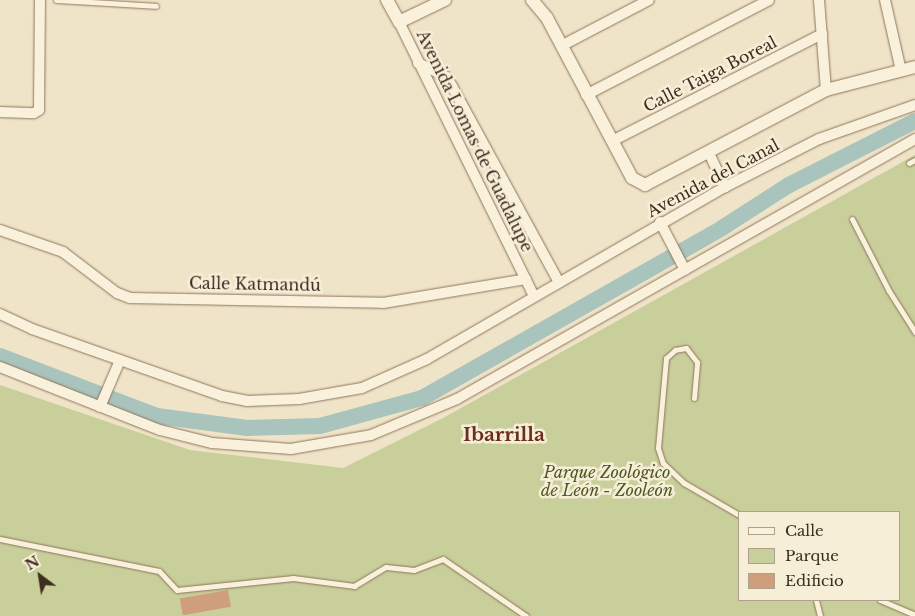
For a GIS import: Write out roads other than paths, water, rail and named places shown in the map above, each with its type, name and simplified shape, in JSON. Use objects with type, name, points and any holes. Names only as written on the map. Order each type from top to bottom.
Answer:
[{"type":"street","points":[[0,112],[34,113],[39,110],[42,78],[40,0]]},
{"type":"street","name":"Avenida Lomas de Guadalupe","points":[[387,0],[534,296]]},
{"type":"street","points":[[399,22],[445,0]]},
{"type":"street","points":[[532,0],[561,46],[632,178],[645,184],[709,153],[826,90],[915,67]]},
{"type":"street","points":[[561,46],[649,0]]},
{"type":"street","points":[[586,94],[769,0]]},
{"type":"street","points":[[819,0],[826,90]]},
{"type":"street","points":[[884,0],[901,71]]},
{"type":"street","name":"Calle Taiga Boreal","points":[[612,141],[822,34]]},
{"type":"street","points":[[418,63],[447,77],[559,282]]},
{"type":"street","name":"Avenida del Canal","points":[[0,314],[32,330],[119,363],[222,396],[247,400],[299,399],[370,384],[427,359],[660,222],[819,139],[915,106]]},
{"type":"street","points":[[0,368],[102,402],[160,430],[212,443],[291,448],[362,437],[456,399],[684,267],[915,139]]},
{"type":"street","points":[[709,153],[725,187]]},
{"type":"street","points":[[660,222],[684,267]]},
{"type":"street","name":"Calle Katmandú","points":[[0,230],[63,252],[117,293],[130,298],[383,303],[526,279]]},
{"type":"street","points":[[102,402],[119,363]]},
{"type":"lane","points":[[56,0],[156,6]]},
{"type":"lane","points":[[910,163],[915,160]]},
{"type":"lane","points":[[852,219],[888,292],[915,332]]},
{"type":"lane","points":[[694,398],[697,362],[686,348],[675,350],[666,358],[658,448],[663,463],[684,482],[738,514]]},
{"type":"lane","points":[[0,539],[160,571],[177,590],[293,578],[354,586],[386,567],[414,570],[443,559],[526,616]]},
{"type":"lane","points":[[816,601],[820,616]]},
{"type":"lane","points":[[882,601],[915,615]]},
{"type":"waterway","points":[[0,356],[157,416],[247,428],[320,426],[422,398],[722,228],[789,185],[915,121]]},
{"type":"district","name":"Ibarrilla","points":[[504,435]]},
{"type":"park label","name":"Parque Zoológico de León - Zooleón","points":[[607,481]]}]
